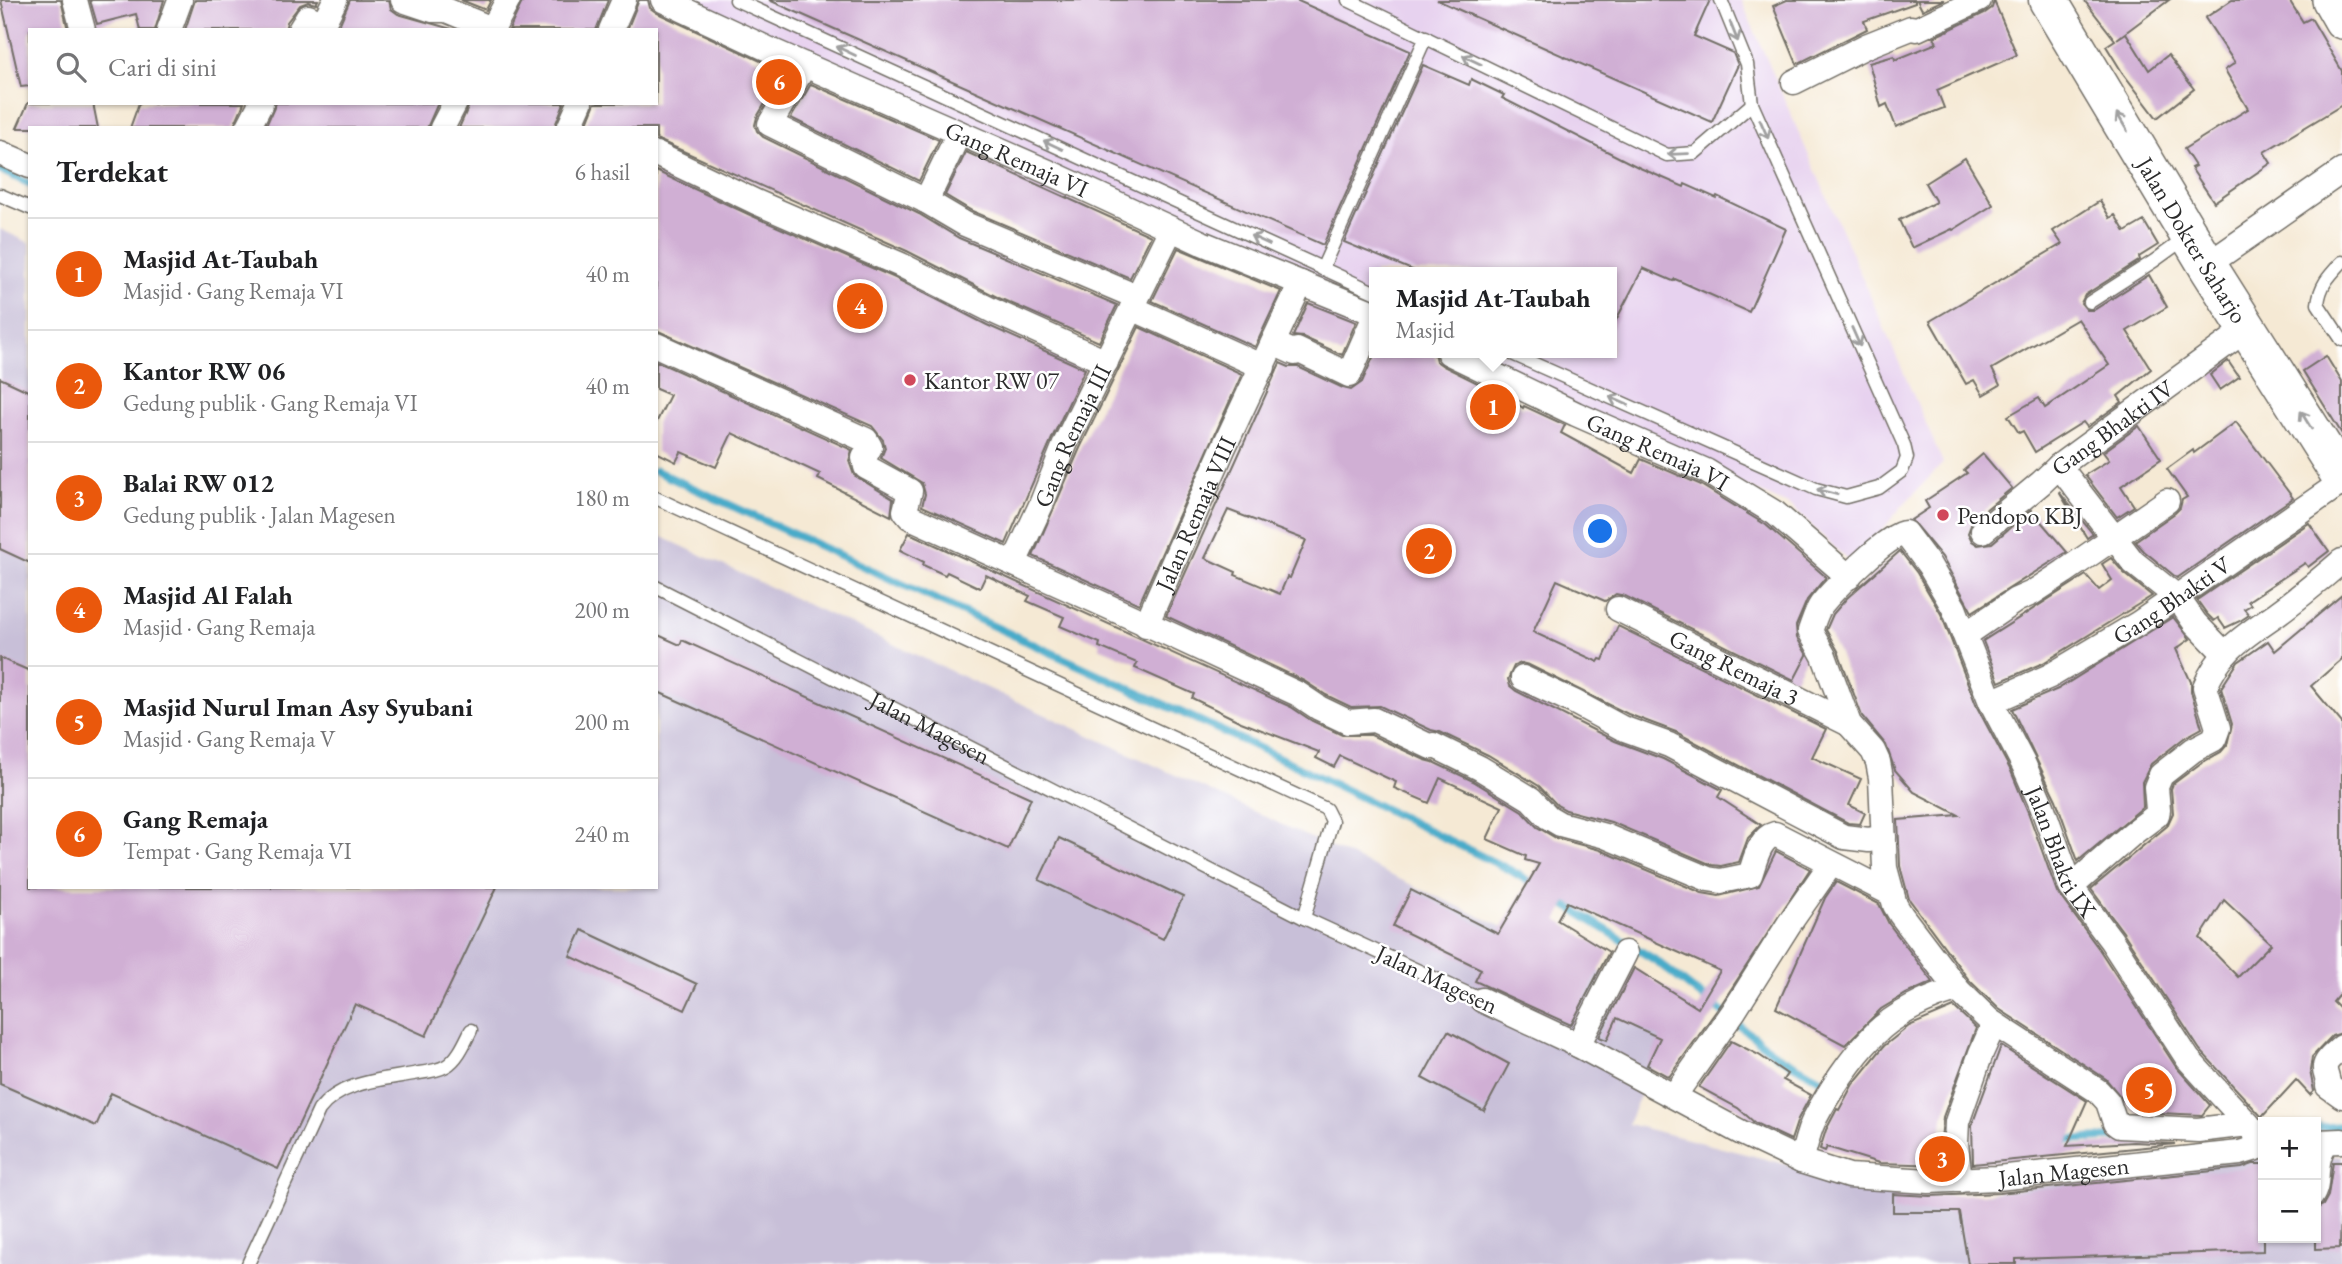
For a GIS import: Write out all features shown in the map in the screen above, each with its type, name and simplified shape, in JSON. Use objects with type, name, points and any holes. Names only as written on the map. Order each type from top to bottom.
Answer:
[{"type":"main road","name":"Jalan Dokter Saharjo","points":[[2048,0],[2342,480]]},
{"type":"street","points":[[75,0],[82,28]]},
{"type":"street","points":[[170,28],[180,0]]},
{"type":"street","points":[[301,28],[308,17],[324,22],[335,0]]},
{"type":"street","points":[[403,0],[433,10],[446,10],[490,28]]},
{"type":"street","points":[[493,28],[508,0]]},
{"type":"street","points":[[612,28],[624,0]]},
{"type":"street","name":"Gang Remaja VI","points":[[663,0],[1171,229],[1369,314]]},
{"type":"street","points":[[1794,82],[1866,46],[1911,28],[1917,29],[1979,0]]},
{"type":"street","points":[[2330,0],[2342,21]]},
{"type":"street","points":[[805,65],[770,124],[926,201],[965,224],[1135,302],[1262,366]]},
{"type":"street","points":[[249,126],[260,105]]},
{"type":"street","points":[[443,126],[454,105]]},
{"type":"street","points":[[570,126],[579,105]]},
{"type":"street","points":[[926,201],[959,133]]},
{"type":"street","points":[[0,153],[28,165]]},
{"type":"street","points":[[658,155],[1106,362]]},
{"type":"street","points":[[2199,250],[2342,170]]},
{"type":"street","name":"Gang Remaja III","points":[[1014,563],[1066,442],[1171,229]]},
{"type":"street","name":"Jalan Remaja VIII","points":[[1146,625],[1223,449],[1301,283]]},
{"type":"street","points":[[1273,343],[1295,353],[1297,350],[1349,375],[1369,328]]},
{"type":"street","name":"Gang Bhakti IV","points":[[1983,531],[2012,509],[2059,466],[2248,328]]},
{"type":"street","points":[[658,346],[866,440],[870,447],[864,458],[866,467],[911,491],[905,511],[909,517],[1298,694],[1348,722],[1374,720],[1431,747],[1433,745],[1480,768],[1531,799],[1548,817],[1560,824],[1605,836],[1708,879],[1721,881],[1748,876],[1762,843],[1768,836],[1775,834],[1892,894]]},
{"type":"street","name":"Gang Remaja VI","points":[[1459,358],[1716,477],[1775,513],[1849,577]]},
{"type":"street","points":[[2059,466],[2113,538],[2141,570],[2177,597],[2195,623],[2225,654]]},
{"type":"street","name":"Gang Bhakti V","points":[[1991,702],[2050,677],[2139,623],[2342,480]]},
{"type":"street","points":[[1965,635],[2167,501]]},
{"type":"street","name":"Jalan Bhakti IX","points":[[1849,577],[1877,548],[1899,533],[1905,533],[1942,586],[1965,635],[1991,702],[2029,775],[2071,887],[2111,940],[2188,1059],[2257,1135]]},
{"type":"street","points":[[2071,887],[2133,833],[2157,816],[2156,787],[2161,775],[2193,750],[2214,739],[2218,728],[2205,687],[2211,672],[2225,654],[2236,641],[2280,612],[2342,561]]},
{"type":"street","points":[[1849,577],[1819,607],[1810,631],[1832,675],[1849,724],[1873,751],[1878,762],[1885,868],[1901,915],[1958,990],[1994,1024],[2098,1091],[2108,1102],[2115,1123],[2119,1126],[2257,1135]]},
{"type":"street","name":"Gang Remaja 3","points":[[1618,608],[1849,724]]},
{"type":"street","points":[[1523,678],[1622,729],[1669,745],[1844,837],[1869,840],[1884,837]]},
{"type":"street","points":[[1674,1097],[1831,864]]},
{"type":"street","points":[[1578,1045],[1625,953]]},
{"type":"street","points":[[1801,1161],[1814,1121],[1833,1089],[1873,1035],[1928,1000],[1958,990]]},
{"type":"street","name":"Jalan Magesen","points":[[1482,1000],[1578,1045],[1801,1161],[1849,1176],[1929,1181],[1960,1180],[2131,1165],[2240,1153],[2257,1135]]},
{"type":"street","points":[[1960,1180],[1957,1133],[1981,1053],[1994,1024]]},
{"type":"street","points":[[2335,1091],[2325,1065],[2342,1047]]},
{"type":"lane","points":[[736,0],[1369,290]]},
{"type":"lane","points":[[1348,0],[1667,155],[1695,153],[1752,104]]},
{"type":"lane","points":[[1521,358],[1816,489],[1846,497],[1879,488],[1902,471],[1907,458],[1904,445],[1752,104],[1747,64],[1721,0]]},
{"type":"lane","points":[[1322,269],[1426,37]]},
{"type":"lane","points":[[0,195],[28,207]]},
{"type":"lane","points":[[2090,302],[2154,261],[2199,250]]},
{"type":"lane","points":[[2342,262],[2319,291],[2318,304],[2342,340]]},
{"type":"lane","points":[[658,499],[1326,809],[1332,821],[1304,918]]},
{"type":"lane","name":"Jalan Magesen","points":[[658,588],[1304,918],[1482,1000]]},
{"type":"lane","points":[[248,1264],[311,1127],[328,1099],[342,1089],[447,1066],[461,1049],[471,1030]]},
{"type":"lane","points":[[2321,1191],[2323,1161],[2331,1141]]},
{"type":"shaded area","points":[[679,0],[1741,0],[1943,463],[1903,505],[1853,565],[1792,507],[1465,358],[1617,358],[1617,267],[1369,267],[1369,314]]},
{"type":"shaded area","points":[[0,229],[28,242],[28,889],[658,889],[658,535],[1677,1008],[1628,1124],[1930,1201],[2258,1158],[2258,1243],[2321,1243],[2321,1157],[2342,1156],[2342,1264],[0,1264]]},
{"type":"building","points":[[1,0],[61,0],[68,28],[28,28],[28,86],[21,87]]},
{"type":"building","points":[[90,0],[164,0],[156,28],[140,28],[136,14],[97,24]]},
{"type":"building","points":[[195,0],[318,0],[316,4],[308,2],[300,5],[286,28],[186,28]]},
{"type":"building","points":[[350,0],[389,0],[391,9],[398,14],[448,28],[338,28]]},
{"type":"building","points":[[461,0],[491,0],[486,10]]},
{"type":"building","points":[[523,0],[608,0],[597,28],[510,28]]},
{"type":"building","points":[[639,0],[648,0],[650,8],[657,13],[784,72],[757,117],[755,125],[763,137],[919,214],[959,238],[1117,305],[1099,342],[999,298],[907,251],[658,140],[658,126],[586,126],[594,105],[658,105],[658,28],[628,28]]},
{"type":"building","points":[[769,0],[1296,0],[1410,51],[1323,245]]},
{"type":"building","points":[[1437,0],[1710,0],[1694,36],[1733,53],[1738,65],[1712,122]]},
{"type":"building","points":[[1787,0],[1915,0],[1915,3],[1864,21],[1867,29],[1797,64],[1773,6]]},
{"type":"building","points":[[1917,0],[1944,0],[1922,10]]},
{"type":"building","points":[[2084,0],[2169,0],[2117,39],[2126,33],[2149,70],[2168,55],[2194,89],[2157,118],[2122,72],[2106,46],[2115,40]]},
{"type":"building","points":[[2232,0],[2289,0],[2303,22],[2311,18],[2342,71],[2342,105],[2264,152],[2271,163],[2214,202],[2191,168],[2195,166],[2184,149],[2248,109],[2225,70],[2235,63],[2205,18]]},
{"type":"building","points":[[1994,1],[2017,55],[1937,90],[1944,108],[1896,127],[1887,104],[1881,107],[1869,63],[1894,56],[1895,60],[1937,43],[1934,37],[1985,13],[1992,8]]},
{"type":"building","points":[[1423,65],[1469,85],[1471,79],[1504,95],[1502,98],[1640,168],[1684,187],[1685,184],[1716,198],[1717,196],[1786,229],[1749,312],[1675,279],[1673,281],[1643,268],[1617,318],[1617,267],[1405,267],[1344,242]]},
{"type":"building","points":[[811,84],[939,140],[919,181],[791,118]]},
{"type":"building","points":[[28,103],[93,105],[98,126],[28,126],[17,128]]},
{"type":"building","points":[[138,105],[243,105],[234,126],[131,126]]},
{"type":"building","points":[[275,105],[437,105],[428,126],[266,126]]},
{"type":"building","points":[[469,105],[563,105],[555,126],[460,126]]},
{"type":"building","points":[[966,152],[1151,236],[1130,278],[972,211],[945,195]]},
{"type":"building","points":[[1965,158],[1993,205],[1953,230],[1912,248],[1899,220],[1936,202],[1925,183]]},
{"type":"building","points":[[658,172],[895,278],[987,325],[1085,369],[1006,544],[922,506],[925,494],[922,483],[881,458],[885,448],[883,440],[872,426],[658,331]]},
{"type":"building","points":[[2100,201],[2110,218],[2115,215],[2125,232],[2144,221],[2158,245],[2139,257],[2140,260],[2085,295],[2081,303],[2087,310],[2094,310],[2149,275],[2167,307],[2127,331],[2151,369],[2118,396],[2122,402],[2087,427],[2083,422],[2035,452],[2023,431],[2019,433],[2008,416],[2039,398],[2045,408],[2109,365],[2078,319],[1992,369],[2000,385],[1983,395],[1974,380],[1966,384],[1930,321],[2062,244],[2053,231]]},
{"type":"building","points":[[1178,248],[1281,291],[1255,347],[1152,301]]},
{"type":"building","points":[[1308,303],[1356,322],[1342,355],[1303,337],[1293,336]]},
{"type":"building","points":[[1139,327],[1242,374],[1139,604],[1033,556],[1080,448]]},
{"type":"building","points":[[2326,356],[2342,382],[2342,434],[2303,371]]},
{"type":"building","points":[[1373,358],[1435,358],[1443,366],[1523,408],[1524,406],[1565,425],[1561,433],[1634,473],[1641,459],[1699,484],[1766,525],[1826,577],[1807,600],[1796,626],[1797,638],[1807,655],[1794,680],[1625,596],[1616,594],[1605,601],[1557,580],[1533,632],[1598,662],[1603,660],[1618,626],[1826,729],[1812,757],[1861,779],[1849,805],[1865,813],[1860,824],[1848,823],[1676,732],[1628,714],[1529,665],[1521,663],[1514,666],[1508,679],[1510,686],[1516,691],[1615,741],[1663,759],[1722,790],[1718,797],[1761,825],[1748,838],[1739,862],[1712,865],[1611,822],[1566,810],[1557,805],[1539,786],[1488,755],[1380,706],[1351,707],[1304,681],[1166,616],[1280,363],[1298,367],[1351,390],[1362,382]],"holes":[[[1228,510],[1306,540],[1290,578],[1287,577],[1280,594],[1235,575],[1236,572],[1205,558]]]},
{"type":"building","points":[[2228,361],[2239,377],[2220,390],[2210,375]]},
{"type":"building","points":[[658,362],[852,450],[849,461],[854,475],[893,499],[891,516],[818,479],[820,474],[732,433],[716,467],[681,452],[676,462],[658,453],[658,419],[670,395],[658,390]]},
{"type":"building","points":[[0,378],[28,391],[28,562],[0,549]]},
{"type":"building","points":[[2236,422],[2293,498],[2177,578],[2135,541],[2175,513],[2182,500],[2187,497],[2167,469]]},
{"type":"building","points":[[2139,426],[2161,459],[2121,486],[2134,506],[2117,517],[2085,475],[2109,460],[2103,452]]},
{"type":"building","points":[[1983,454],[2012,488],[1973,520],[1968,533],[1972,541],[1978,545],[1992,543],[2031,510],[2067,552],[1972,612],[1942,557],[1911,520],[1929,508],[1925,501],[1967,473],[1964,470]]},
{"type":"building","points":[[2059,492],[2093,534],[2087,538]]},
{"type":"building","points":[[2309,523],[2329,551],[2308,567],[2305,563],[2248,601],[2251,605],[2244,609],[2249,615],[2240,621],[2225,628],[2218,618],[2214,621],[2207,614],[2197,600]]},
{"type":"building","points":[[909,533],[1291,707],[1312,721],[1342,735],[1371,735],[1433,762],[1473,781],[1522,811],[1537,827],[1556,838],[1600,850],[1702,893],[1719,896],[1759,886],[1776,851],[1810,869],[1722,1003],[1669,1077],[1647,1065],[1660,1038],[1617,1018],[1607,1040],[1599,1037],[1634,968],[1698,1008],[1720,971],[1567,902],[1557,920],[1609,952],[1571,1025],[1475,981],[1481,969],[1393,926],[1411,890],[1498,934],[1539,864],[1525,860],[1526,856],[1487,839],[1502,807],[1440,778],[1429,803],[1394,788],[1396,782],[1340,756],[1334,767],[1316,758],[1319,752],[1241,722],[1192,698],[1194,694],[1135,668],[1137,663],[1099,647],[1100,643],[1060,626],[1064,617],[1027,601],[1030,596],[986,575],[980,588],[947,572],[945,575],[923,565],[924,562],[900,550]]},
{"type":"building","points":[[1900,551],[1917,573],[1941,614],[1977,707],[2011,771],[2057,892],[2099,949],[2176,1067],[2210,1105],[2202,1115],[2138,1112],[2123,1100],[2106,1079],[1999,1009],[1969,980],[1909,899],[1900,866],[1898,820],[1959,815],[1914,792],[1895,770],[1886,745],[1862,716],[1838,651],[1826,630],[1833,614],[1847,598]]},
{"type":"building","points":[[2111,558],[2124,573],[2152,596],[2043,663],[1999,682],[1983,641],[2086,575],[2099,590],[2112,580],[2102,564]]},
{"type":"building","points":[[2342,595],[2342,659],[2311,686],[2342,723],[2342,991],[2333,1002],[2342,1011],[2342,1033],[2332,1036],[2312,1057],[2310,1071],[2314,1091],[2310,1095],[2296,1080],[2262,1117],[2200,1050],[2123,932],[2091,889],[2167,826],[2173,813],[2173,784],[2221,752],[2227,745],[2232,724],[2221,688],[2238,662],[2268,641],[2275,651]],"holes":[[[2224,900],[2271,944],[2238,977],[2200,938]]]},
{"type":"building","points":[[2173,617],[2190,639],[2176,649],[2191,682],[2202,728],[2184,738],[2151,764],[2142,782],[2143,807],[2078,861],[2056,800],[2012,709],[2058,689]]},
{"type":"building","points":[[658,635],[680,645],[682,640],[1031,798],[1008,849],[658,692]]},
{"type":"building","points":[[0,658],[28,670],[28,889],[496,889],[426,1036],[355,1004],[278,1169],[111,1093],[96,1126],[0,1084]]},
{"type":"building","points":[[1059,838],[1183,897],[1163,939],[1039,880]]},
{"type":"building","points":[[1836,882],[1879,904],[1889,924],[1933,982],[1881,1009],[1845,1045],[1776,1008],[1825,898]]},
{"type":"building","points":[[582,930],[697,984],[685,1010],[570,956]]},
{"type":"building","points":[[1954,1007],[1976,1028],[1943,1117],[1943,1165],[1879,1163],[1827,1147],[1825,1151],[1820,1149],[1837,1109],[1839,1110],[1853,1084],[1884,1046],[1909,1026]]},
{"type":"building","points":[[1448,1031],[1509,1064],[1484,1111],[1422,1078]]},
{"type":"building","points":[[1731,1041],[1759,1055],[1787,1074],[1783,1080],[1811,1095],[1798,1119],[1791,1140],[1755,1123],[1738,1108],[1699,1087]]},
{"type":"building","points":[[2001,1046],[2087,1101],[2067,1146],[2133,1142],[2175,1144],[1973,1164],[1972,1125]]},
{"type":"building","points":[[2333,1162],[2342,1162],[2340,1248],[2316,1249],[2316,1243],[2321,1243],[2321,1206],[2328,1196]]},
{"type":"building","points":[[2258,1164],[2258,1243],[2263,1243],[2263,1251],[2016,1259],[2016,1264],[1968,1264],[1959,1212],[1893,1212],[1893,1194],[1930,1196],[1999,1193],[2242,1168]]},
{"type":"waterway","points":[[0,170],[28,183]]},
{"type":"waterway","points":[[658,472],[1276,756],[1510,870],[1537,886]]},
{"type":"waterway","points":[[1556,899],[1655,960],[1777,1055],[1829,1084]]},
{"type":"waterway","points":[[2321,1128],[2342,1126]]},
{"type":"waterway","points":[[2062,1140],[2126,1137]]},
{"type":"place","name":"Gang Remaja","points":[[779,82]]},
{"type":"place","name":"Masjid Al Falah","points":[[860,306]]},
{"type":"place","name":"Kantor RW 07","points":[[910,380]]},
{"type":"place","name":"Masjid At-Taubah","points":[[1493,407]]},
{"type":"place","name":"Pendopo KBJ","points":[[1943,515]]},
{"type":"place","name":"Kantor RW 06","points":[[1429,551]]},
{"type":"place","name":"Masjid Nurul Iman Asy Syubani","points":[[2149,1090]]},
{"type":"place","name":"Balai RW 012","points":[[1942,1159]]}]
